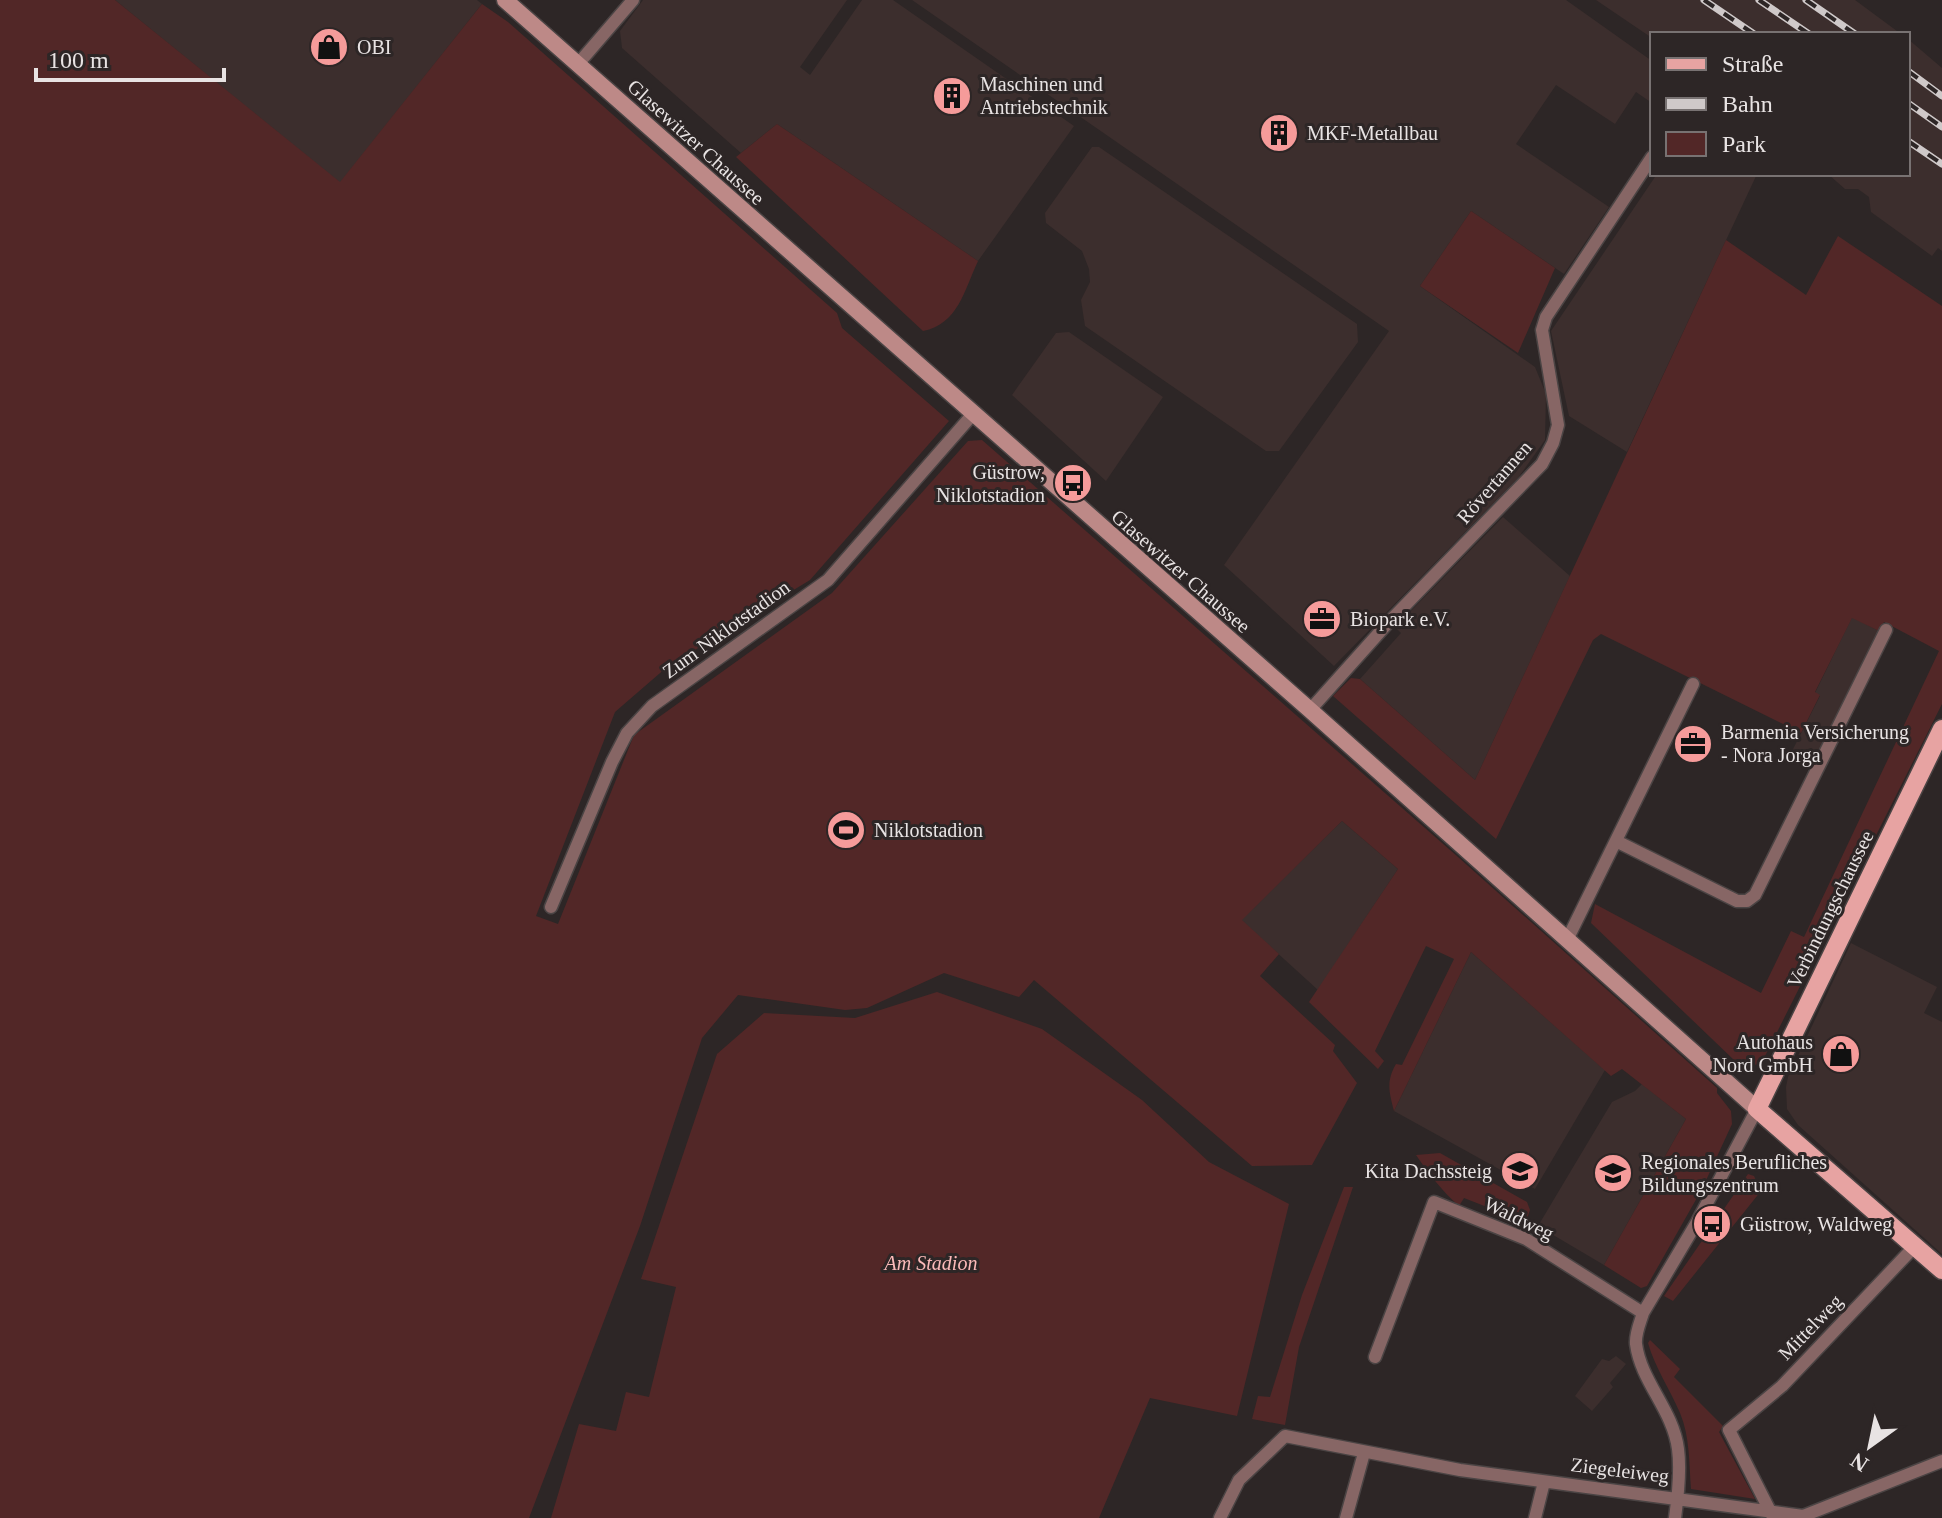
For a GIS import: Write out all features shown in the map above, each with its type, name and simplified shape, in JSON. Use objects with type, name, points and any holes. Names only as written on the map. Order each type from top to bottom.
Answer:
[{"type":"main road","name":"Glasewitzer Chaussee","points":[[505,0],[1757,1109]]},
{"type":"main road","name":"Verbindungschaussee","points":[[1757,1109],[1942,729]]},
{"type":"main road","points":[[1757,1109],[1942,1270]]},
{"type":"street","points":[[578,64],[633,0]]},
{"type":"street","name":"Rövertannen","points":[[1310,710],[1387,624],[1542,464],[1558,425],[1542,330],[1546,317],[1650,160]]},
{"type":"street","name":"Zum Niklotstadion","points":[[551,907],[627,733],[652,706],[828,580],[973,414]]},
{"type":"street","points":[[1616,841],[1737,901],[1747,901],[1755,895],[1886,630]]},
{"type":"street","points":[[1567,940],[1693,684]]},
{"type":"street","points":[[1675,1518],[1678,1448],[1668,1414],[1643,1369],[1636,1341],[1643,1313],[1704,1209],[1757,1109]]},
{"type":"street","name":"Waldweg","points":[[1375,1357],[1434,1202],[1526,1239],[1643,1313]]},
{"type":"street","name":"Mittelweg","points":[[1772,1515],[1729,1430],[1782,1386],[1915,1246]]},
{"type":"street","name":"Ziegeleiweg","points":[[1220,1518],[1239,1480],[1285,1436],[1364,1453],[1544,1482],[1678,1497],[1772,1515],[1803,1516],[1942,1461]]},
{"type":"street","points":[[1346,1518],[1364,1453]]},
{"type":"street","points":[[1535,1518],[1544,1482]]},
{"type":"shaded area","points":[[115,0],[477,0],[482,4],[340,183]]},
{"type":"shaded area","points":[[643,0],[847,0],[800,67],[810,75],[862,0],[893,0],[1074,126],[978,261],[777,124],[741,153],[622,48],[620,31]]},
{"type":"shaded area","points":[[912,0],[1566,0],[1650,60],[1650,102],[1636,92],[1615,124],[1556,85],[1516,144],[1609,207],[1564,274],[1471,211],[1420,286],[1535,367],[1546,394],[1545,440],[1518,478],[1334,666],[1224,565],[1389,331]]},
{"type":"shaded area","points":[[1596,0],[1855,0],[1898,32],[1650,32],[1650,37]]},
{"type":"shaded area","points":[[1910,41],[1942,68],[1942,251],[1938,248],[1932,256],[1871,212],[1869,197],[1858,189],[1845,189],[1830,176],[1910,176]]},
{"type":"shaded area","points":[[1092,147],[1099,147],[1357,324],[1358,342],[1279,451],[1266,451],[1085,326],[1081,300],[1090,282],[1089,269],[1082,251],[1046,223],[1045,213]]},
{"type":"shaded area","points":[[1656,176],[1756,176],[1627,452],[1569,416],[1551,331]]},
{"type":"shaded area","points":[[1069,332],[1163,397],[1106,481],[1012,395],[1056,333]]},
{"type":"shaded area","points":[[1503,517],[1570,576],[1475,780],[1360,679],[1401,633],[1395,627]]},
{"type":"shaded area","points":[[1852,617],[1879,631],[1811,766],[1790,755],[1820,696],[1815,693]]},
{"type":"shaded area","points":[[1342,821],[1398,869],[1318,990],[1241,920]]},
{"type":"shaded area","name":"Autohaus Nord GmbH","points":[[1851,943],[1937,987],[1924,1013],[1942,1022],[1942,1254],[1798,1125],[1787,1109],[1788,1077]]},
{"type":"shaded area","points":[[1471,952],[1605,1070],[1535,1189],[1394,1111]]},
{"type":"shaded area","name":"Regionales Berufliches Bildungszentrum","points":[[1642,1084],[1686,1119],[1604,1265],[1538,1226],[1612,1102],[1635,1091]]},
{"type":"shaded area","points":[[1616,1356],[1626,1364],[1610,1383],[1613,1387],[1592,1411],[1575,1396],[1602,1359],[1609,1361]]},
{"type":"green space","points":[[0,0],[115,0],[340,182],[482,4],[508,22],[837,313],[842,328],[949,421],[810,580],[667,667],[615,712],[536,916],[558,924],[634,735],[832,593],[968,441],[982,440],[1717,1088],[1717,1093],[1731,1111],[1732,1124],[1702,1189],[1647,1286],[1641,1288],[1604,1265],[1686,1119],[1622,1069],[1611,1076],[1471,952],[1394,1111],[1389,1087],[1393,1070],[1396,1064],[1402,1065],[1454,959],[1426,946],[1375,1051],[1384,1061],[1378,1069],[1309,1002],[1398,869],[1342,821],[1242,920],[1279,954],[1260,976],[1335,1045],[1333,1051],[1357,1083],[1312,1165],[1252,1166],[1034,980],[1019,997],[944,973],[867,1008],[845,1010],[738,995],[702,1038],[640,1226],[529,1518],[0,1518]]},
{"type":"green space","points":[[777,124],[978,261],[952,314],[935,327],[923,331],[736,157]]},
{"type":"green space","points":[[1471,211],[1555,268],[1518,353],[1420,286]]},
{"type":"green space","points":[[1838,236],[1942,306],[1942,704],[1761,1064],[1745,1066],[1734,1060],[1591,923],[1595,904],[1761,993],[1791,931],[1804,937],[1939,651],[1884,622],[1879,631],[1852,618],[1815,692],[1820,695],[1801,733],[1601,634],[1593,640],[1496,839],[1333,696],[1351,678],[1360,679],[1475,780],[1726,240],[1806,295]]},
{"type":"green space","name":"Am Stadion","points":[[937,992],[1042,1029],[1142,1100],[1209,1162],[1289,1204],[1237,1416],[1150,1398],[1099,1518],[551,1518],[579,1424],[616,1431],[626,1392],[649,1397],[676,1287],[641,1279],[717,1054],[764,1013],[855,1018]]},
{"type":"green space","points":[[1440,1153],[1527,1202],[1530,1210],[1524,1227],[1512,1227],[1515,1218],[1464,1198],[1459,1206],[1416,1155]]},
{"type":"green space","points":[[1748,1174],[1754,1176],[1761,1191],[1673,1301],[1664,1296]]},
{"type":"green space","points":[[1344,1187],[1353,1187],[1299,1347],[1285,1425],[1252,1419],[1258,1396],[1270,1397],[1302,1295]]},
{"type":"green space","points":[[1650,1340],[1680,1369],[1674,1377],[1723,1426],[1719,1432],[1755,1499],[1691,1489],[1686,1431],[1655,1361],[1648,1343]]},
{"type":"railway","points":[[1704,0],[1751,32]]},
{"type":"railway","points":[[1759,0],[1806,32]]},
{"type":"railway","points":[[1806,0],[1852,32]]},
{"type":"railway","points":[[1910,72],[1942,96]]},
{"type":"railway","points":[[1910,104],[1942,127]]},
{"type":"railway","points":[[1910,142],[1942,164]]},
{"type":"place","name":"OBI","points":[[329,47]]},
{"type":"place","name":"Maschinen und Antriebstechnik","points":[[952,96]]},
{"type":"place","name":"MKF-Metallbau","points":[[1279,133]]},
{"type":"place","name":"Güstrow, Niklotstadion","points":[[1073,483]]},
{"type":"place","name":"Biopark e.V.","points":[[1322,619]]},
{"type":"place","name":"Barmenia Versicherung - Nora Jorga","points":[[1693,744]]},
{"type":"place","name":"Niklotstadion","points":[[846,830]]},
{"type":"place","name":"Autohaus Nord GmbH","points":[[1841,1054]]},
{"type":"place","name":"Kita Dachssteig","points":[[1520,1171]]},
{"type":"place","name":"Regionales Berufliches Bildungszentrum","points":[[1613,1173]]},
{"type":"place","name":"Güstrow, Waldweg","points":[[1712,1224]]}]
